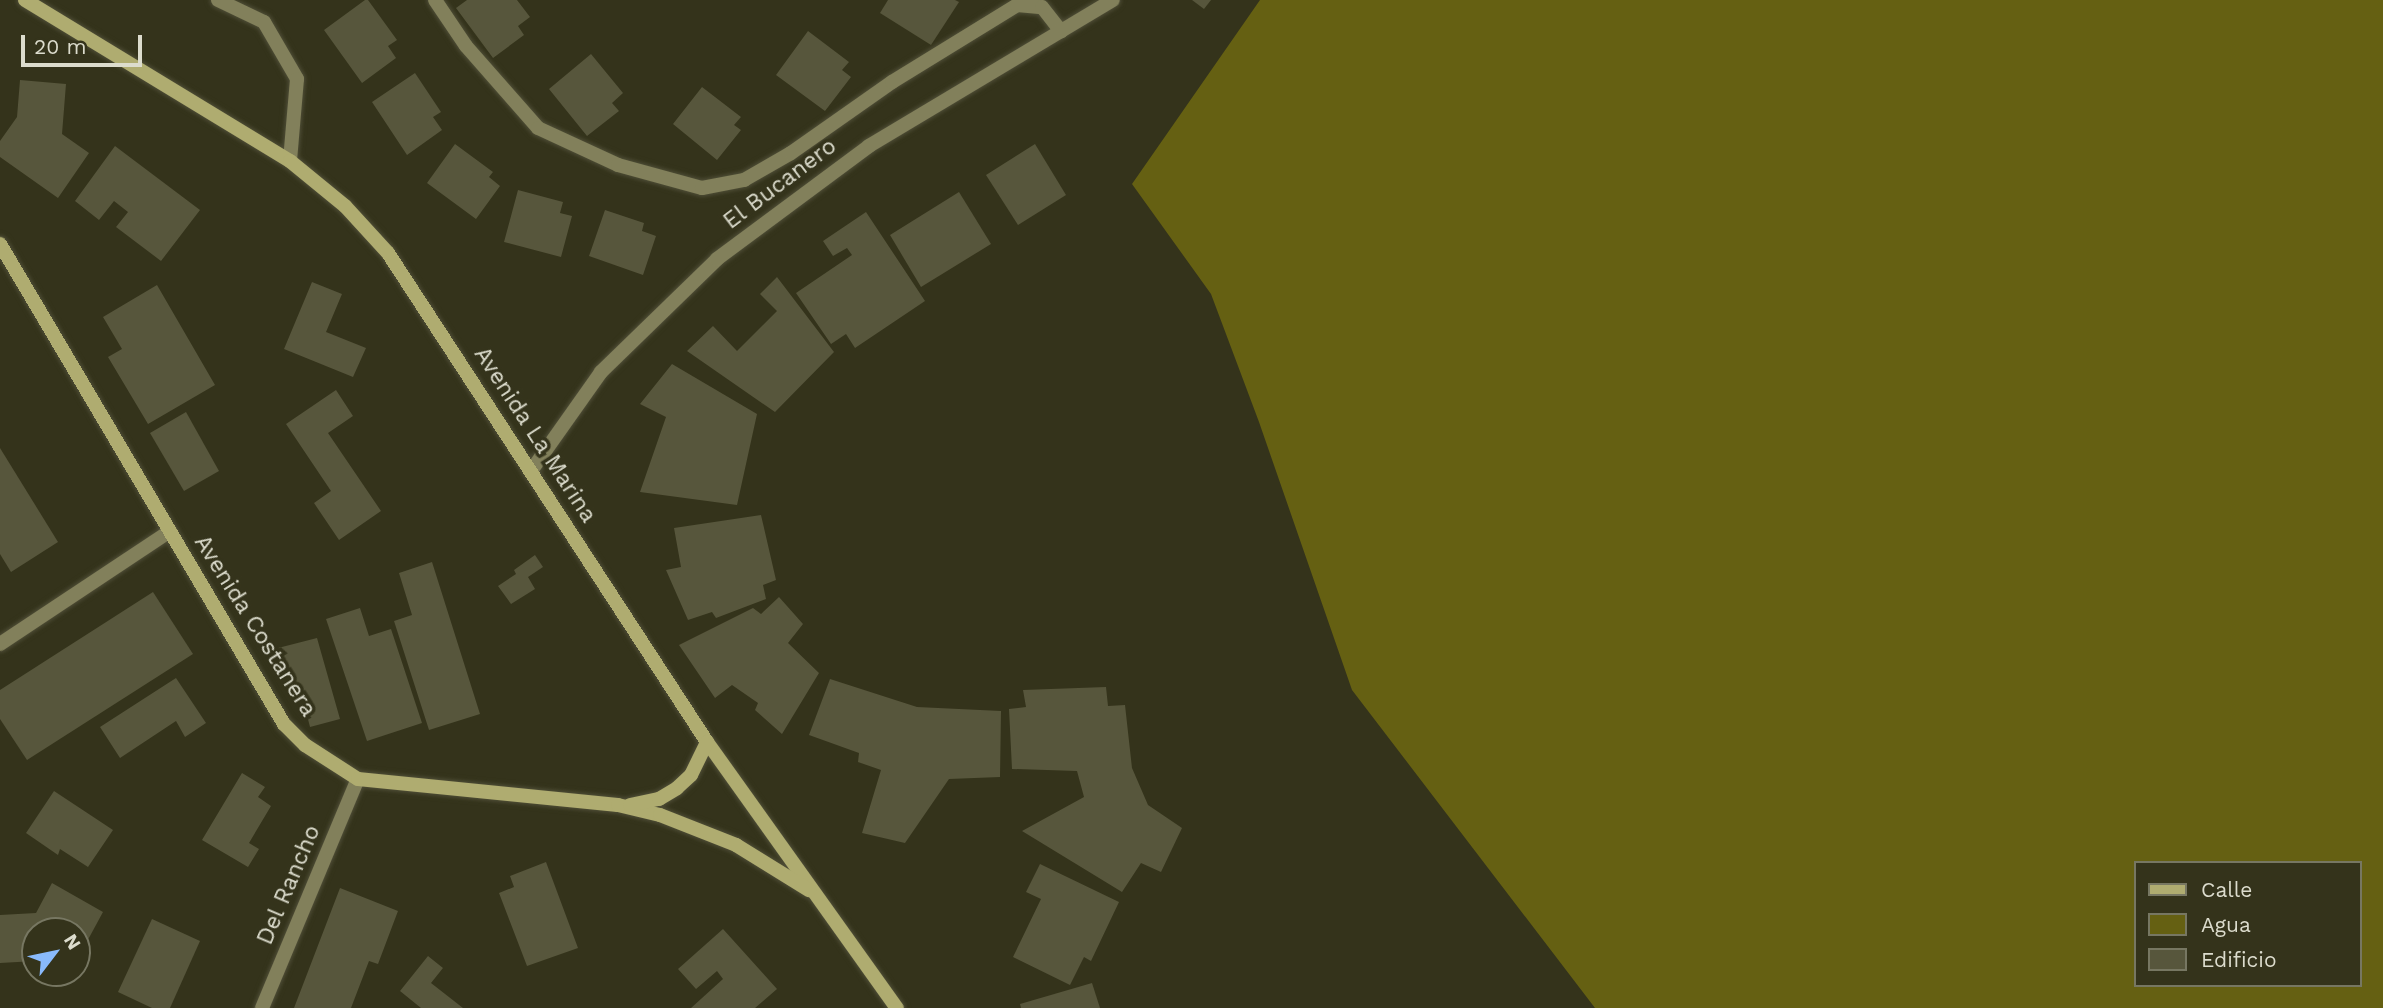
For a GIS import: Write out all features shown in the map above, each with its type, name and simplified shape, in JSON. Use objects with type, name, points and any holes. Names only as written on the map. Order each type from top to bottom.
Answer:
[{"type":"main road","name":"Avenida La Marina","points":[[25,0],[290,161],[345,206],[388,253],[707,742],[897,1008]]},
{"type":"main road","name":"Avenida Costanera","points":[[0,244],[284,724],[305,745],[358,779],[618,806],[698,828],[736,845],[814,893]]},
{"type":"main road","points":[[618,806],[639,805],[677,788],[691,775],[707,742]]},
{"type":"street","points":[[218,0],[264,22],[297,79],[290,161]]},
{"type":"street","points":[[435,0],[466,46],[538,128],[618,165],[702,188],[744,180],[755,174],[791,153],[892,82],[1017,5],[1042,7],[1062,31]]},
{"type":"street","name":"El Bucanero","points":[[531,471],[601,372],[717,259],[869,146],[1113,0]]},
{"type":"street","points":[[0,644],[170,531]]},
{"type":"street","name":"Del Rancho","points":[[262,1008],[358,779]]},
{"type":"water","points":[[1260,0],[2383,0],[2383,1008],[1595,1008],[1352,690],[1259,422],[1211,294],[1132,184]]},
{"type":"building","points":[[368,0],[397,40],[388,46],[396,58],[362,83],[324,30]]},
{"type":"building","points":[[467,0],[517,0],[530,17],[518,26],[524,35],[493,58],[456,8]]},
{"type":"building","points":[[888,0],[959,2],[931,45],[880,13]]},
{"type":"building","points":[[1192,0],[1211,0],[1204,9]]},
{"type":"building","points":[[808,31],[849,62],[842,70],[851,77],[825,111],[776,75]]},
{"type":"building","points":[[591,54],[623,93],[612,103],[619,111],[587,136],[549,89]]},
{"type":"building","points":[[415,73],[441,112],[433,117],[442,130],[407,155],[372,102]]},
{"type":"building","points":[[20,80],[66,84],[62,134],[89,153],[58,198],[0,157],[0,141],[17,117]]},
{"type":"building","points":[[702,87],[741,117],[734,125],[741,130],[717,160],[673,124]]},
{"type":"building","points":[[455,144],[493,172],[489,177],[500,186],[476,219],[427,183]]},
{"type":"building","points":[[1035,144],[1066,195],[1018,225],[986,175]]},
{"type":"building","points":[[115,146],[200,210],[161,261],[116,227],[128,212],[114,201],[99,220],[75,201]]},
{"type":"building","points":[[518,190],[563,202],[560,213],[572,216],[561,257],[504,242]]},
{"type":"building","points":[[959,192],[991,244],[921,287],[890,235]]},
{"type":"building","points":[[605,210],[644,223],[642,231],[656,236],[643,275],[589,256]]},
{"type":"building","points":[[866,212],[925,301],[855,348],[846,334],[831,344],[796,293],[852,255],[847,248],[833,256],[823,241]]},
{"type":"building","points":[[777,277],[834,352],[775,412],[687,351],[713,326],[737,351],[777,311],[760,294]]},
{"type":"building","points":[[312,282],[342,294],[326,332],[366,348],[353,377],[284,349]]},
{"type":"building","points":[[157,285],[215,385],[148,424],[108,357],[122,349],[103,317]]},
{"type":"building","points":[[672,364],[757,414],[737,505],[640,492],[666,417],[640,404]]},
{"type":"building","points":[[336,390],[353,416],[328,433],[381,511],[339,540],[314,503],[331,491],[286,424]]},
{"type":"building","points":[[186,412],[219,471],[184,491],[150,433]]},
{"type":"building","points":[[0,448],[58,542],[11,572],[0,554]]},
{"type":"building","points":[[761,515],[776,580],[763,585],[766,599],[716,618],[712,612],[688,620],[666,570],[681,567],[674,528]]},
{"type":"building","points":[[535,555],[543,567],[528,577],[535,589],[511,604],[498,586],[516,574],[514,570]]},
{"type":"building","points":[[432,562],[480,714],[429,730],[394,621],[412,615],[399,573]]},
{"type":"building","points":[[153,592],[193,654],[27,760],[0,719],[0,690]]},
{"type":"building","points":[[779,597],[803,624],[788,643],[819,673],[782,734],[755,710],[758,703],[732,685],[715,698],[679,645],[753,608],[761,614]]},
{"type":"building","points":[[360,608],[369,636],[391,629],[422,723],[367,741],[326,619]]},
{"type":"building","points":[[317,638],[340,719],[310,727],[301,692],[290,695],[278,648]]},
{"type":"building","points":[[176,678],[206,723],[185,737],[176,721],[120,758],[100,727]]},
{"type":"building","points":[[830,679],[917,707],[1001,711],[1000,777],[949,779],[905,843],[862,833],[881,770],[858,762],[859,753],[809,735]]},
{"type":"building","points":[[1106,687],[1108,706],[1125,705],[1132,768],[1148,805],[1182,828],[1161,872],[1141,863],[1122,892],[1022,831],[1084,797],[1077,771],[1012,769],[1009,709],[1026,707],[1023,690]]},
{"type":"building","points":[[242,773],[265,787],[258,797],[271,806],[249,843],[259,849],[248,867],[202,840]]},
{"type":"building","points":[[54,791],[113,830],[88,867],[60,849],[58,855],[26,833]]},
{"type":"building","points":[[546,862],[578,948],[527,966],[499,893],[514,887],[510,876]]},
{"type":"building","points":[[1040,864],[1119,902],[1091,961],[1084,957],[1070,985],[1013,957],[1041,899],[1026,892]]},
{"type":"building","points":[[52,883],[103,912],[91,934],[91,917],[21,917],[21,962],[0,963],[0,915],[36,913]]},
{"type":"building","points":[[340,888],[398,911],[378,964],[369,961],[351,1008],[294,1008]]},
{"type":"building","points":[[152,919],[200,941],[170,1008],[152,1008],[118,992]]},
{"type":"building","points":[[723,929],[777,989],[755,1008],[691,1008],[723,979],[717,971],[696,989],[678,969]]},
{"type":"building","points":[[428,956],[443,968],[431,983],[463,1008],[421,1008],[400,991]]},
{"type":"building","points":[[1092,983],[1100,1008],[1021,1008],[1020,1004]]}]
